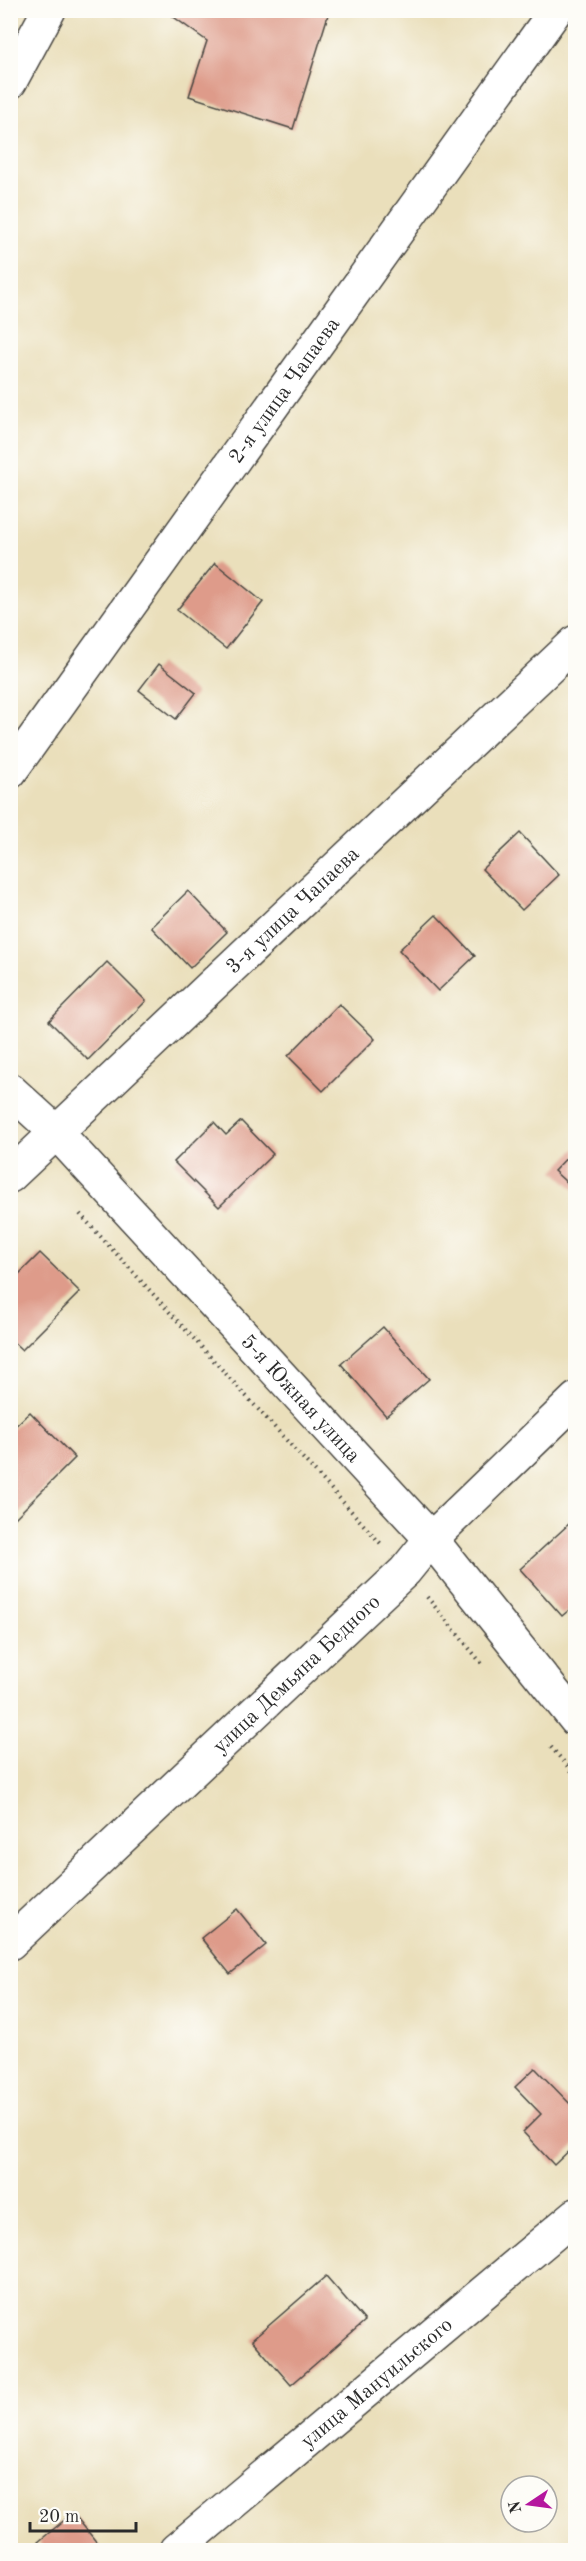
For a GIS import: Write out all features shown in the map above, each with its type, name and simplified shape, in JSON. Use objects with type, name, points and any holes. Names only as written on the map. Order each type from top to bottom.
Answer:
[{"type":"street","points":[[10,82],[49,10]]},
{"type":"street","name":"2-я улица Чапаева","points":[[10,772],[556,10]]},
{"type":"street","name":"3-я улица Чапаева","points":[[10,1176],[576,642]]},
{"type":"street","name":"5-я Южная улица","points":[[10,1090],[56,1132],[431,1539],[576,1720]]},
{"type":"street","name":"улица Демьяна Бедного","points":[[10,1943],[405,1570],[431,1539],[576,1399]]},
{"type":"street","name":"улица Мануильского","points":[[176,2550],[576,2215]]},
{"type":"path","points":[[77,1211],[405,1570],[487,1669]]},
{"type":"path","points":[[546,1741],[576,1776]]},
{"type":"building","points":[[164,10],[329,12],[293,129],[189,96],[207,41]]},
{"type":"building","points":[[215,563],[263,602],[226,649],[177,610]]},
{"type":"building","points":[[159,664],[196,693],[176,719],[139,690]]},
{"type":"building","points":[[520,833],[559,875],[522,910],[482,869]]},
{"type":"building","points":[[188,891],[227,932],[190,968],[151,927]]},
{"type":"building","points":[[436,915],[475,956],[438,991],[399,950]]},
{"type":"building","points":[[107,962],[146,1001],[88,1060],[49,1021]]},
{"type":"building","points":[[339,1004],[375,1039],[323,1091],[288,1056]]},
{"type":"building","points":[[241,1121],[273,1154],[219,1207],[174,1162],[214,1122],[226,1135]]},
{"type":"building","points":[[576,1148],[576,1191],[554,1171]]},
{"type":"building","points":[[40,1253],[80,1292],[22,1350],[10,1339],[10,1283]]},
{"type":"building","points":[[383,1327],[429,1379],[386,1416],[341,1364]]},
{"type":"building","points":[[30,1412],[75,1458],[13,1520],[10,1517],[10,1431]]},
{"type":"building","points":[[570,1523],[576,1529],[576,1604],[562,1616],[520,1569]]},
{"type":"building","points":[[237,1909],[266,1945],[230,1974],[201,1938]]},
{"type":"building","points":[[535,2068],[576,2110],[576,2144],[554,2165],[523,2132],[541,2114],[515,2087]]},
{"type":"building","points":[[326,2276],[365,2321],[291,2385],[252,2340]]},
{"type":"building","points":[[73,2513],[102,2549],[45,2550],[38,2542]]}]
